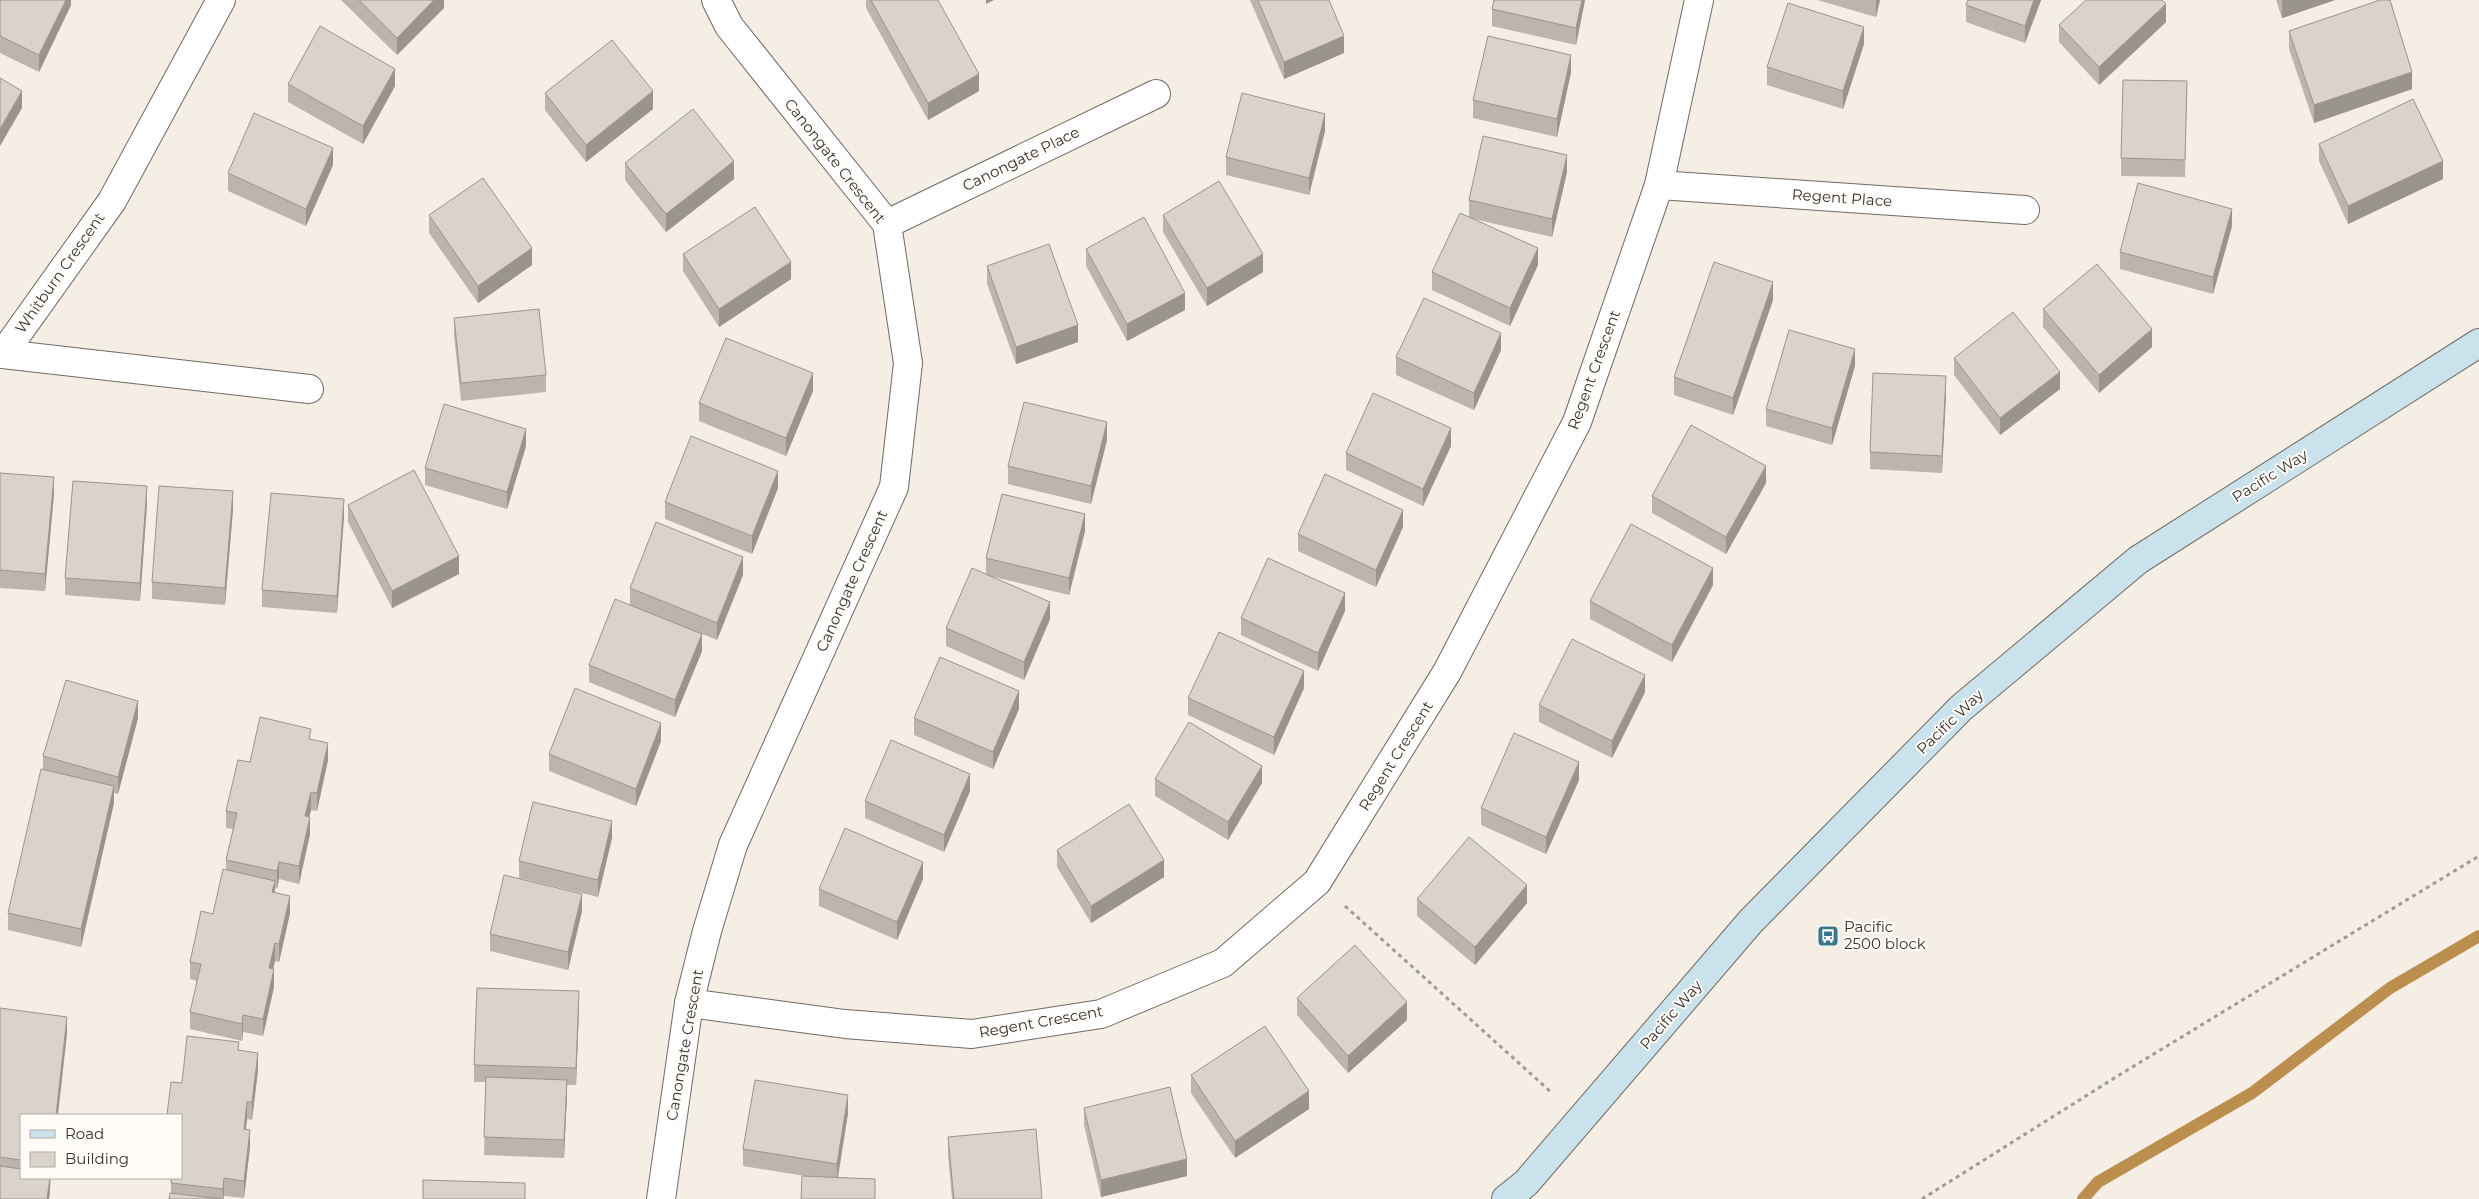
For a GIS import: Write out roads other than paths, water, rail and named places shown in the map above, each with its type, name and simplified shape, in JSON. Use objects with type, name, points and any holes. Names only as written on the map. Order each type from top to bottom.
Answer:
[{"type":"street","name":"Whitburn Crescent","points":[[221,0],[112,201],[3,354],[309,389]]},
{"type":"street","name":"Canongate Crescent","points":[[660,1199],[689,1003],[707,931],[733,845],[894,487],[908,363],[886,224],[729,26],[716,0]]},
{"type":"street","name":"Regent Crescent","points":[[689,1003],[845,1024],[972,1034],[1101,1014],[1223,963],[1318,882],[1447,672],[1577,422],[1659,185],[1699,0]]},
{"type":"street","name":"Canongate Place","points":[[886,224],[1156,94]]},
{"type":"street","name":"Regent Place","points":[[1659,185],[2025,210]]},
{"type":"street","name":"Pacific Way","points":[[1506,1199],[1526,1183],[1751,921],[1961,708],[2138,560],[2479,344]]},
{"type":"waterway","points":[[2083,1199],[2098,1182],[2252,1093],[2390,988],[2479,936]]},
{"type":"place","name":"Pacific 2500 block","points":[[1828,936]]}]
